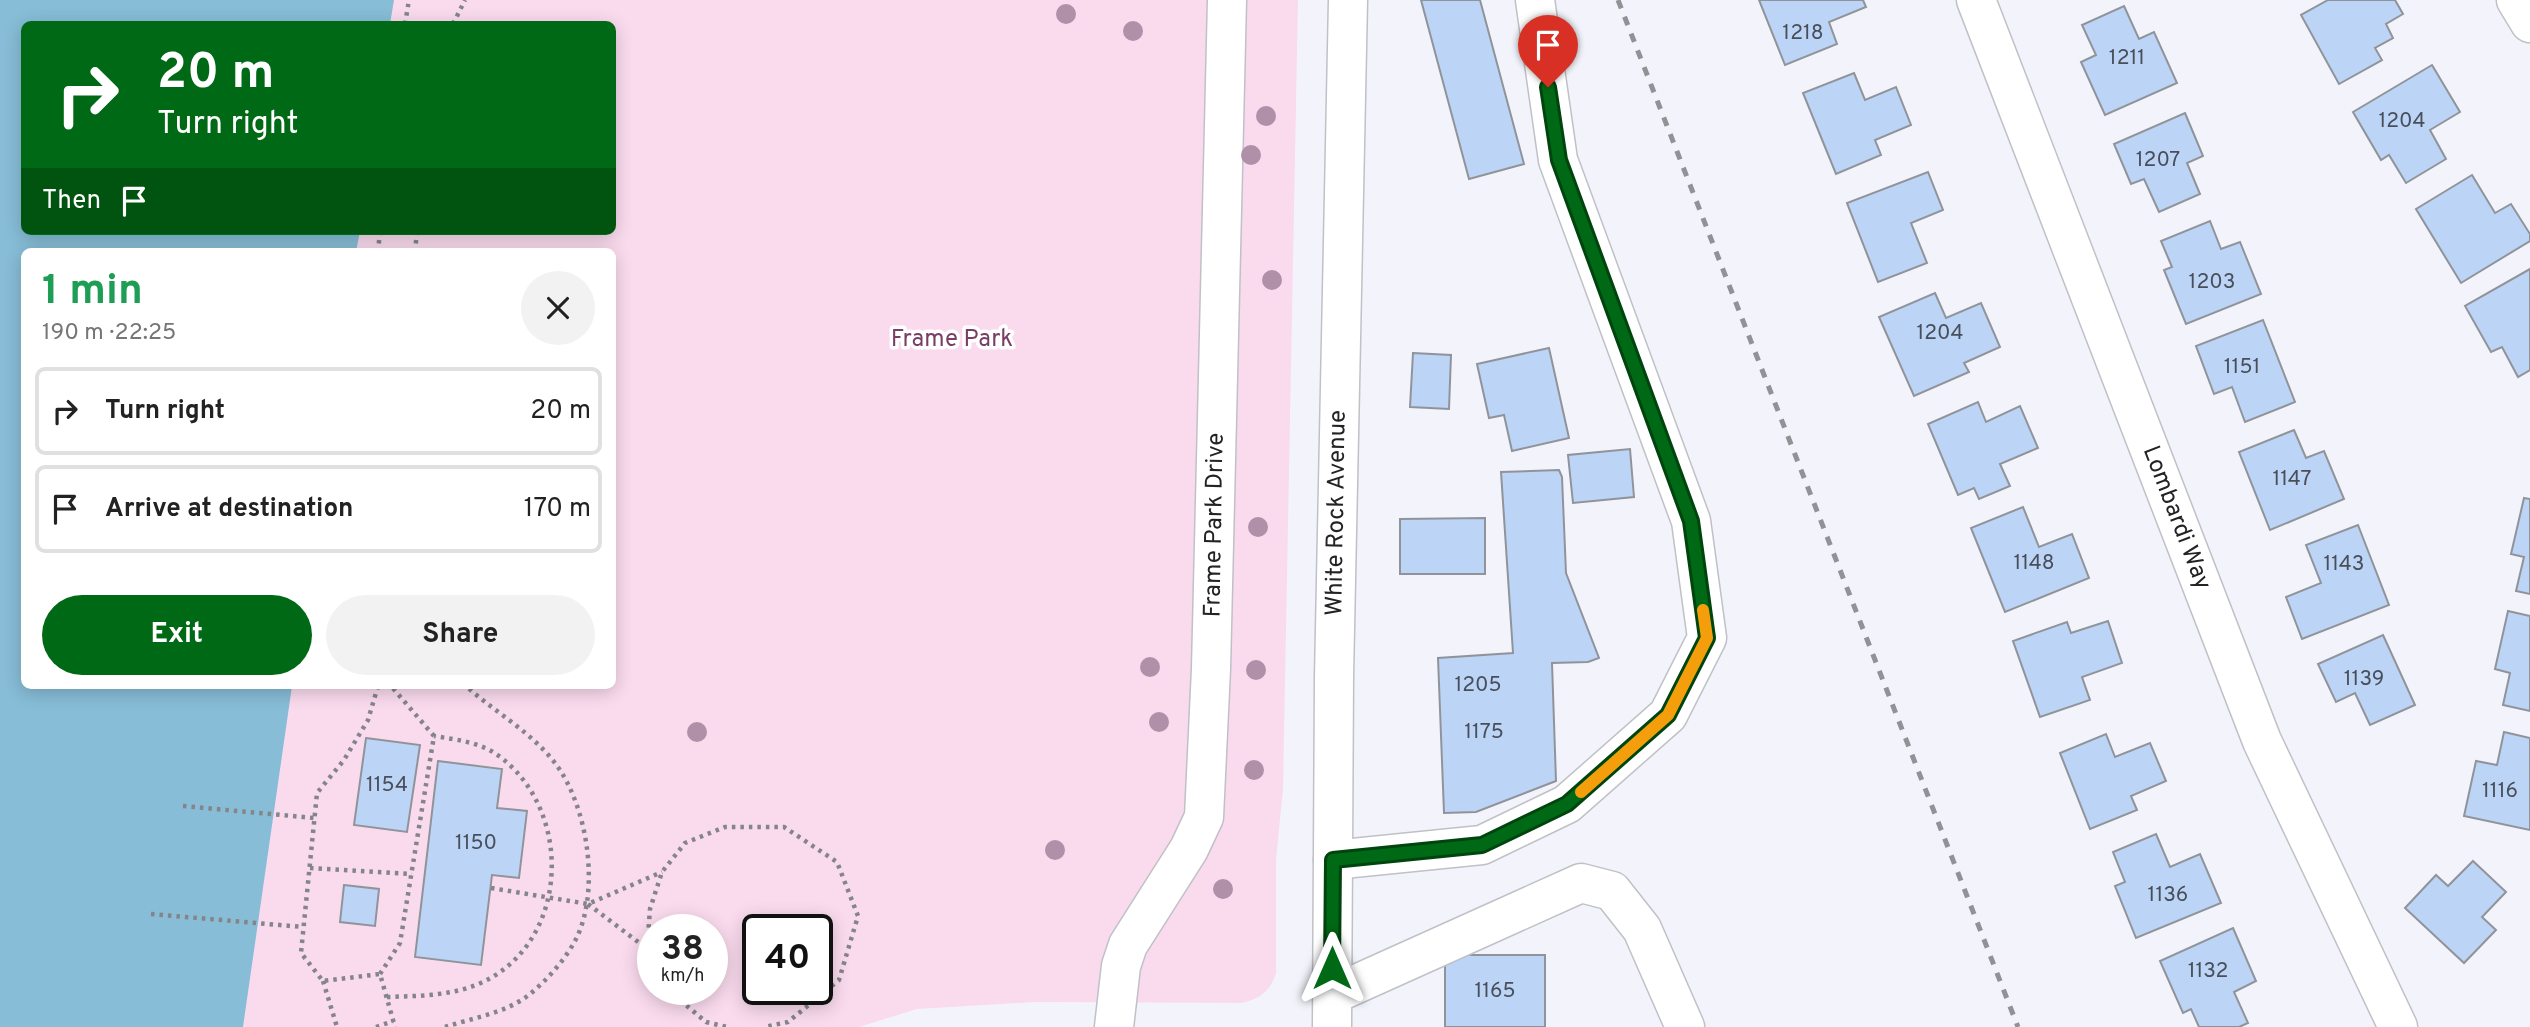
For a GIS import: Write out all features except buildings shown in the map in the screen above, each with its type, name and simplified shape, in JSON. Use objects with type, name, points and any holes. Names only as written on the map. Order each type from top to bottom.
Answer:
[{"type":"street","name":"Frame Park Drive","points":[[1114,1027],[1121,966],[1128,945],[1189,849],[1205,817],[1211,683],[1227,0]]},
{"type":"street","name":"White Rock Avenue","points":[[1332,1011],[1348,0]]},
{"type":"street","points":[[1333,860],[1482,845],[1567,804],[1668,715],[1707,638],[1691,521],[1559,160],[1535,0]]},
{"type":"street","name":"Lombardi Way","points":[[1976,0],[2262,741],[2398,1027]]},
{"type":"street","points":[[2516,0],[2530,23]]},
{"type":"street","points":[[1332,1011],[1581,883],[1612,891],[1642,929],[1685,1027]]},
{"type":"path","points":[[406,21],[409,0]]},
{"type":"path","points":[[454,21],[465,0]]},
{"type":"path","points":[[337,1027],[323,981],[301,953],[314,818],[317,793],[344,760],[368,720],[377,689]]},
{"type":"path","points":[[387,997],[446,993],[477,985],[493,975],[522,950],[542,922],[549,898],[553,856],[540,805],[500,757],[476,743],[434,736],[394,689]]},
{"type":"path","points":[[445,1027],[502,1009],[528,996],[553,972],[575,940],[588,904],[587,846],[578,802],[557,765],[533,736],[470,689]]},
{"type":"path","points":[[376,1027],[394,1024],[380,974],[400,943],[434,736]]},
{"type":"path","points":[[183,806],[314,818]]},
{"type":"path","points":[[650,914],[662,872],[685,843],[725,827],[784,827],[837,862],[858,916],[839,980],[788,1022],[764,1027]]},
{"type":"path","points":[[310,868],[412,874]]},
{"type":"path","points":[[588,904],[662,872]]},
{"type":"path","points":[[491,888],[588,904],[637,941]]},
{"type":"path","points":[[151,914],[303,927]]},
{"type":"path","points":[[323,981],[380,974]]},
{"type":"path","points":[[686,1005],[706,1022],[727,1027]]},
{"type":"green space","name":"Frame Park","points":[[0,0],[1298,0],[1283,789],[1276,860],[1276,973],[1263,994],[1241,1003],[1036,1002],[917,1009],[859,1027],[0,1027]]},
{"type":"water","points":[[0,0],[394,0],[390,21],[21,21],[21,235],[359,235],[357,248],[21,248],[21,689],[292,689],[243,1027],[0,1027]]},
{"type":"railway","points":[[1618,0],[2018,1027]]},
{"type":"slow traffic","points":[[1581,792],[1668,715],[1707,638],[1703,610]]},
{"type":"route","points":[[1332,968],[1333,860],[1482,845],[1567,804],[1668,715],[1707,638],[1691,521],[1559,160],[1548,87]]}]
